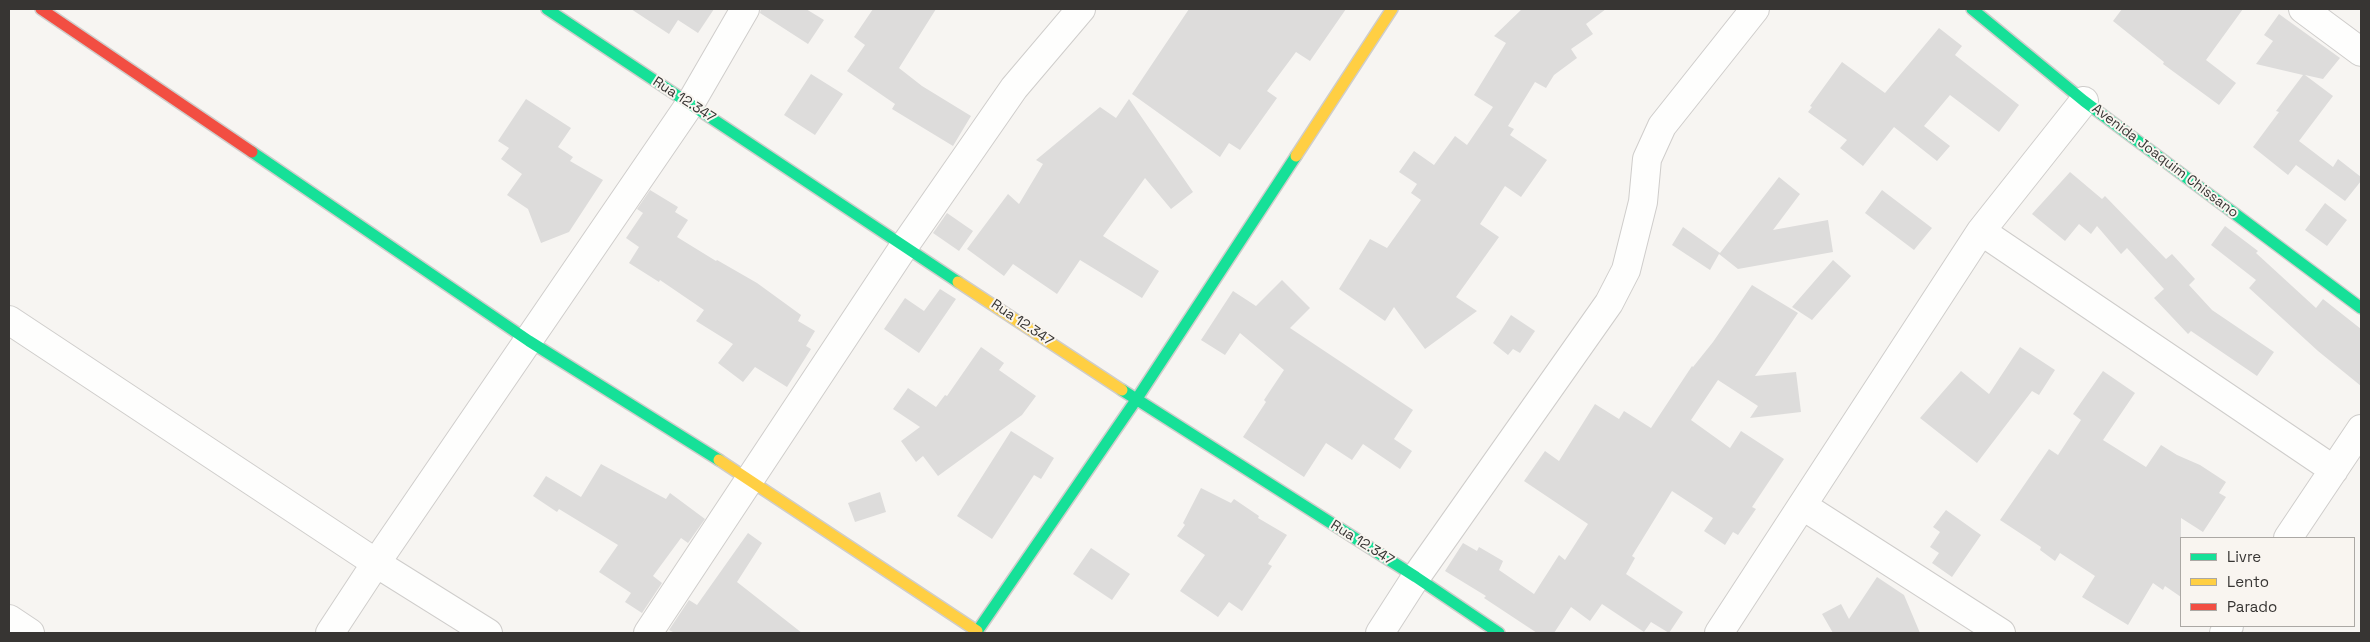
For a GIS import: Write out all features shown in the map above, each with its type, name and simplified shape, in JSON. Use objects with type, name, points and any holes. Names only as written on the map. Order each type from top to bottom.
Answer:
[{"type":"street","points":[[41,9],[529,341],[750,480],[976,632],[1136,400],[1392,9]]},
{"type":"street","name":"Rua 12.347","points":[[547,9],[1136,400],[1416,577],[1499,633]]},
{"type":"street","points":[[330,633],[690,104],[745,9]]},
{"type":"street","points":[[648,633],[905,245],[1014,88],[1080,9]]},
{"type":"street","points":[[1380,633],[1416,577],[1609,304],[1626,270],[1643,202],[1647,158],[1662,126],[1755,9]]},
{"type":"street","name":"Avenida Joaquim Chissano","points":[[1973,9],[2084,101],[2361,308]]},
{"type":"street","points":[[2303,9],[2361,52]]},
{"type":"street","points":[[1719,633],[1981,231],[2084,101]]},
{"type":"street","points":[[1981,231],[2334,470]]},
{"type":"street","points":[[9,320],[376,563],[488,633]]},
{"type":"street","points":[[2289,537],[2361,429]]},
{"type":"street","points":[[1803,506],[2001,633]]},
{"type":"street","points":[[9,619],[30,633]]},
{"type":"building","points":[[631,9],[714,9],[698,33],[678,20],[669,34]]},
{"type":"building","points":[[761,9],[806,9],[824,20],[808,44],[760,13]]},
{"type":"building","points":[[873,9],[936,9],[899,68],[922,86],[971,116],[953,146],[892,109],[895,104],[847,71],[865,45],[854,37]]},
{"type":"building","points":[[1189,9],[1346,9],[1310,61],[1296,52],[1267,91],[1277,98],[1240,150],[1229,143],[1220,157],[1132,94]]},
{"type":"building","points":[[1522,9],[1606,9],[1586,24],[1593,34],[1571,49],[1577,58],[1554,75],[1546,88],[1535,82],[1508,126],[1514,129],[1510,135],[1547,160],[1521,197],[1505,186],[1480,224],[1499,237],[1456,297],[1477,311],[1425,349],[1394,307],[1385,321],[1339,289],[1370,239],[1387,248],[1421,200],[1411,193],[1417,184],[1399,172],[1414,151],[1434,165],[1455,136],[1467,145],[1493,107],[1474,95],[1506,43],[1494,36]]},
{"type":"building","points":[[2122,9],[2243,9],[2206,60],[2236,83],[2219,105],[2163,64],[2164,62],[2113,21]]},
{"type":"building","points":[[2279,14],[2340,58],[2323,79],[2305,75],[2333,96],[2299,141],[2333,167],[2338,159],[2361,177],[2361,181],[2345,201],[2296,165],[2288,175],[2253,147],[2279,112],[2276,111],[2303,75],[2256,64],[2273,41],[2264,35]]},
{"type":"building","points":[[1939,28],[1962,46],[1955,55],[2019,105],[1999,132],[1950,95],[1924,126],[1950,146],[1937,161],[1894,127],[1863,166],[1840,148],[1847,140],[1808,112],[1812,107],[1810,106],[1842,62],[1885,93]]},
{"type":"building","points":[[811,74],[843,94],[815,135],[784,115]]},
{"type":"building","points":[[526,99],[571,128],[558,147],[573,157],[570,161],[603,180],[569,232],[541,243],[528,209],[507,195],[522,174],[501,159],[509,148],[498,141]]},
{"type":"building","points":[[1129,99],[1193,192],[1171,209],[1145,178],[1103,236],[1159,271],[1142,298],[1080,260],[1057,294],[1013,264],[1004,276],[967,249],[1008,194],[1019,204],[1043,164],[1036,160],[1100,107],[1116,118]]},
{"type":"building","points":[[2070,172],[2102,199],[2105,196],[2166,259],[2172,254],[2195,279],[2189,285],[2212,310],[2274,352],[2257,376],[2191,331],[2188,334],[2154,298],[2164,289],[2127,248],[2121,254],[2097,226],[2091,234],[2079,224],[2065,241],[2032,214]]},
{"type":"building","points":[[1779,177],[1800,194],[1773,230],[1828,220],[1833,252],[1738,269],[1719,254],[1710,270],[1672,245],[1683,227],[1720,253]]},
{"type":"building","points":[[650,190],[678,207],[675,212],[688,220],[677,237],[757,283],[801,315],[798,321],[815,331],[806,346],[811,349],[787,387],[755,367],[743,382],[718,363],[733,344],[696,321],[704,310],[660,280],[659,282],[629,263],[639,247],[626,238],[643,213],[637,209]]},
{"type":"building","points":[[1882,190],[1932,228],[1914,250],[1865,213]]},
{"type":"building","points":[[2325,203],[2347,220],[2327,246],[2305,230]]},
{"type":"building","points":[[947,213],[973,231],[959,251],[933,233]]},
{"type":"building","points":[[2225,226],[2258,251],[2256,253],[2316,308],[2323,299],[2361,329],[2361,386],[2318,351],[2249,288],[2256,280],[2211,245]]},
{"type":"building","points":[[1833,260],[1851,276],[1812,320],[1792,307]]},
{"type":"building","points":[[1282,280],[1310,308],[1290,328],[1413,410],[1394,439],[1412,451],[1400,469],[1363,444],[1352,460],[1326,443],[1304,477],[1243,437],[1284,370],[1240,333],[1225,355],[1201,340],[1233,291],[1256,306]]},
{"type":"building","points":[[1752,285],[1798,313],[1755,376],[1796,372],[1801,412],[1750,418],[1758,406],[1718,380],[1691,420],[1730,448],[1741,431],[1784,459],[1752,507],[1756,509],[1738,535],[1733,532],[1725,545],[1704,531],[1713,518],[1672,491],[1632,556],[1635,558],[1626,574],[1683,612],[1669,633],[1651,622],[1644,632],[1602,604],[1590,621],[1571,607],[1554,633],[1537,633],[1484,598],[1486,596],[1445,571],[1463,543],[1477,551],[1479,547],[1503,561],[1499,570],[1534,594],[1559,555],[1565,560],[1588,524],[1524,481],[1545,451],[1559,461],[1595,404],[1619,419],[1624,411],[1651,428],[1692,366],[1713,342]]},
{"type":"building","points":[[940,289],[956,299],[919,353],[884,329],[905,298],[924,311]]},
{"type":"building","points":[[1511,315],[1535,331],[1520,353],[1513,349],[1508,355],[1493,343]]},
{"type":"building","points":[[981,347],[1004,363],[999,370],[1036,396],[1022,415],[938,476],[923,456],[916,462],[901,441],[920,427],[893,409],[908,388],[936,407],[945,395],[947,396]]},
{"type":"building","points":[[2020,347],[2055,370],[2039,395],[2032,391],[1977,463],[1920,418],[1961,371],[1989,394]]},
{"type":"building","points":[[2103,371],[2135,393],[2103,440],[2146,467],[2161,445],[2177,455],[2200,465],[2226,482],[2219,493],[2226,497],[2203,532],[2181,518],[2180,596],[2165,586],[2163,590],[2153,583],[2128,625],[2082,597],[2095,576],[2060,553],[2055,561],[2040,550],[2041,547],[2000,520],[2049,449],[2058,455],[2081,420],[2073,414]]},
{"type":"building","points":[[1011,431],[1054,458],[1041,479],[1034,475],[992,539],[957,516]]},
{"type":"building","points":[[601,464],[666,499],[670,493],[705,519],[688,543],[681,538],[653,576],[662,583],[642,613],[625,602],[631,593],[599,572],[618,545],[559,509],[557,512],[533,496],[546,476],[581,497]]},
{"type":"building","points":[[1201,488],[1231,503],[1234,499],[1259,516],[1258,518],[1287,535],[1268,564],[1272,566],[1242,611],[1229,602],[1218,617],[1180,591],[1205,555],[1177,536],[1185,525],[1183,523]]},
{"type":"building","points":[[880,492],[886,512],[855,522],[848,503]]},
{"type":"building","points":[[1946,510],[1981,535],[1952,577],[1932,563],[1939,553],[1930,547],[1940,532],[1933,527]]},
{"type":"building","points":[[748,533],[762,543],[737,582],[802,633],[675,633],[669,630],[689,600],[697,605]]},
{"type":"building","points":[[1091,548],[1130,574],[1112,600],[1073,574]]},
{"type":"building","points":[[1877,577],[1904,595],[1920,633],[1833,633],[1822,614],[1841,604],[1849,619]]},
{"type":"traffic: fast","points":[[547,9],[958,282]]},
{"type":"traffic: fast","points":[[1972,9],[2084,101],[2361,308]]},
{"type":"traffic: fast","points":[[252,152],[529,341],[719,460]]},
{"type":"traffic: fast","points":[[976,633],[1136,400],[1296,156]]},
{"type":"traffic: fast","points":[[1122,390],[1416,577],[1499,633]]},
{"type":"traffic: slow","points":[[1296,156],[1392,9]]},
{"type":"traffic: slow","points":[[958,282],[1122,390]]},
{"type":"traffic: slow","points":[[719,460],[977,631]]},
{"type":"traffic: jam","points":[[41,9],[252,152]]}]
